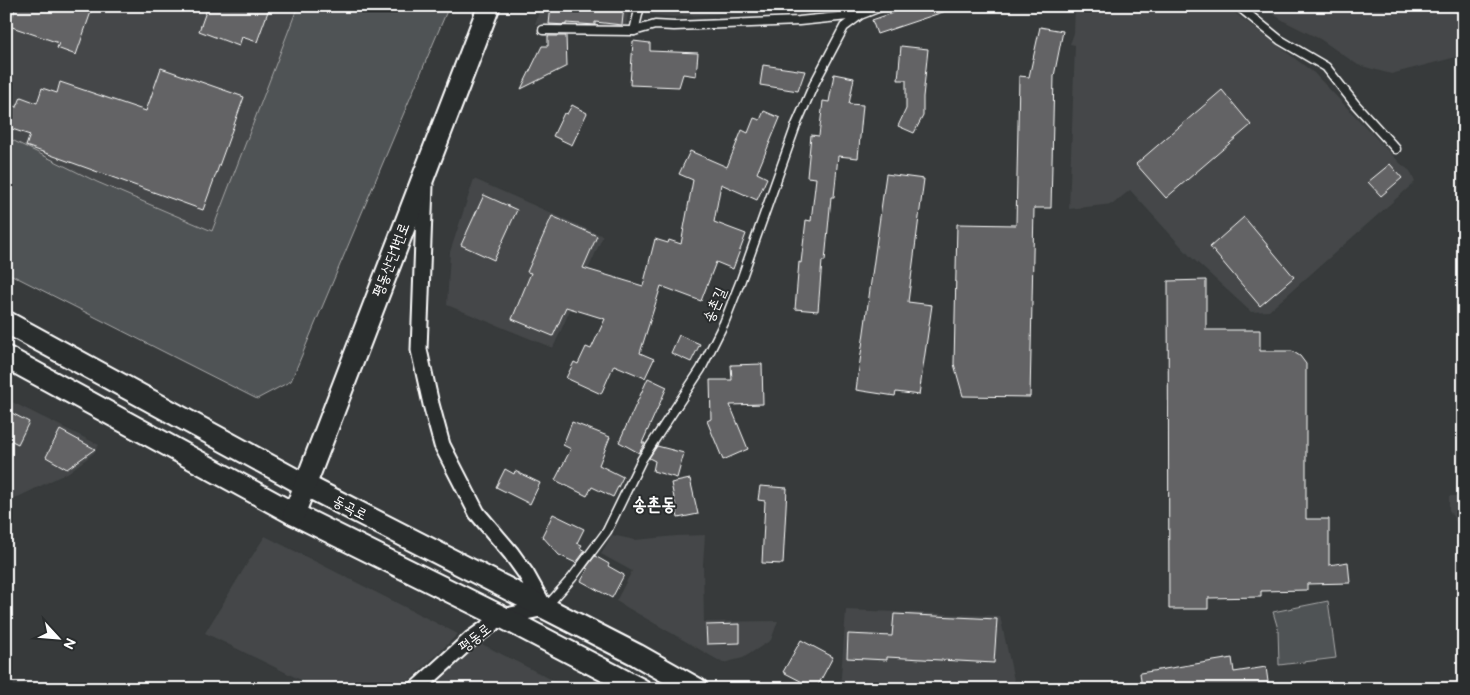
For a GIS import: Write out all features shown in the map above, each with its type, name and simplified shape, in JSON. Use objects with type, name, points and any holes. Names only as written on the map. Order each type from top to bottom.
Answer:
[{"type":"main road","name":"평동산단1번로","points":[[294,514],[489,6]]},
{"type":"main road","name":"동곡로","points":[[6,322],[306,485],[637,655],[697,689]]},
{"type":"main road","name":"동곡로","points":[[6,357],[294,514],[502,617],[640,689]]},
{"type":"street","points":[[425,170],[419,350],[442,445],[477,513],[511,553],[526,574],[545,608]]},
{"type":"street","name":"평동로","points":[[416,689],[471,640],[502,617],[545,608]]},
{"type":"lane","points":[[634,31],[640,6]]},
{"type":"lane","name":"송촌길","points":[[545,608],[572,578],[607,531],[642,459],[700,369],[724,322],[796,125],[814,84],[844,27],[860,15],[883,6]]},
{"type":"lane","points":[[1238,6],[1280,40],[1326,67],[1355,104],[1396,149]]},
{"type":"lane","points":[[542,30],[634,31],[655,25],[799,22],[860,15]]},
{"type":"shaded area","points":[[6,6],[298,6],[212,232],[97,182],[6,137]]},
{"type":"shaded area","points":[[298,6],[449,6],[291,381],[257,399],[6,272],[6,137],[97,182],[212,231]]},
{"type":"shaded area","points":[[541,6],[629,6],[626,27],[535,24]]},
{"type":"shaded area","points":[[648,6],[824,6],[737,9],[716,14],[673,17],[646,14]]},
{"type":"shaded area","points":[[1075,6],[1226,6],[1314,73],[1401,164],[1410,171],[1415,182],[1269,311],[1251,312],[1190,256],[1130,190],[1113,204],[1069,209],[1075,45],[1070,44],[1074,33]]},
{"type":"shaded area","points":[[1261,6],[1464,6],[1464,55],[1391,74],[1358,65],[1320,39],[1284,21]]},
{"type":"shaded area","points":[[474,179],[603,236],[553,348],[447,305],[450,252]]},
{"type":"shaded area","points":[[6,399],[99,445],[94,453],[69,472],[6,501]]},
{"type":"shaded area","points":[[1449,496],[1464,496],[1464,536],[1449,510]]},
{"type":"shaded area","points":[[612,535],[635,540],[705,535],[703,564],[704,622],[778,621],[771,640],[743,658],[723,663],[616,601],[632,571],[601,554]]},
{"type":"shaded area","points":[[265,536],[458,634],[401,689],[297,689],[305,682],[205,633]]},
{"type":"shaded area","points":[[1328,601],[1336,658],[1279,665],[1278,629],[1273,612]]},
{"type":"shaded area","points":[[846,610],[1000,616],[1016,689],[840,689]]},
{"type":"shaded area","points":[[476,641],[570,689],[426,689]]},
{"type":"building","points":[[16,6],[93,6],[76,55],[57,48],[59,43],[9,26]]},
{"type":"building","points":[[208,6],[270,6],[257,42],[242,37],[239,46],[199,31]]},
{"type":"building","points":[[551,6],[624,6],[622,25],[595,22],[595,25],[549,24]]},
{"type":"building","points":[[913,6],[951,6],[952,9],[877,34],[872,20]]},
{"type":"building","points":[[1040,27],[1063,31],[1054,76],[1051,208],[1034,208],[1030,397],[963,396],[954,364],[957,224],[1016,225],[1019,76],[1029,77]]},
{"type":"building","points":[[548,36],[566,36],[567,66],[521,89],[542,46],[548,46]]},
{"type":"building","points":[[633,41],[650,43],[650,51],[698,53],[696,76],[683,74],[679,87],[630,85]]},
{"type":"building","points":[[901,46],[928,49],[923,116],[914,133],[898,126],[906,109],[906,80],[898,80]]},
{"type":"building","points":[[763,65],[805,71],[798,91],[760,85]]},
{"type":"building","points":[[161,68],[244,97],[203,210],[26,146],[30,135],[6,127],[6,104],[17,107],[21,97],[37,103],[42,88],[57,93],[60,82],[146,111]]},
{"type":"building","points":[[834,74],[854,78],[849,104],[863,105],[858,158],[838,156],[834,197],[831,197],[825,261],[822,261],[818,311],[795,309],[799,262],[801,263],[806,220],[811,221],[816,178],[807,177],[811,135],[819,136],[823,101],[829,102]]},
{"type":"building","points":[[1222,90],[1251,125],[1166,198],[1136,164]]},
{"type":"building","points":[[572,105],[587,113],[572,145],[553,136],[564,113],[567,114]]},
{"type":"building","points":[[764,111],[780,118],[757,173],[767,178],[757,200],[721,184],[714,222],[746,234],[733,269],[716,262],[701,301],[661,286],[640,353],[654,359],[645,378],[614,365],[601,394],[566,378],[574,362],[578,364],[586,347],[591,349],[605,319],[566,307],[553,336],[512,319],[531,273],[527,272],[552,216],[597,236],[583,268],[643,286],[655,239],[668,243],[669,240],[681,244],[693,180],[679,174],[690,151],[727,167],[742,130],[748,133],[754,118],[760,120]]},
{"type":"building","points":[[1390,164],[1402,178],[1381,196],[1368,182]]},
{"type":"building","points":[[886,174],[924,179],[908,302],[932,305],[919,395],[896,392],[895,396],[856,390]]},
{"type":"building","points":[[484,195],[517,210],[494,260],[461,245]]},
{"type":"building","points":[[1244,217],[1294,277],[1260,306],[1210,247]]},
{"type":"building","points":[[1206,280],[1206,330],[1260,330],[1260,351],[1292,351],[1300,356],[1306,364],[1306,519],[1329,519],[1329,565],[1348,562],[1350,583],[1307,584],[1307,590],[1261,591],[1261,597],[1208,598],[1208,609],[1169,609],[1168,281]]},
{"type":"building","points":[[679,335],[700,344],[691,362],[671,353]]},
{"type":"building","points":[[762,364],[763,404],[730,405],[748,449],[723,460],[707,421],[711,419],[710,380],[732,380],[731,365]]},
{"type":"building","points":[[648,378],[667,387],[642,443],[645,443],[639,453],[619,442]]},
{"type":"building","points":[[6,410],[29,422],[18,444],[6,438]]},
{"type":"building","points":[[572,422],[610,437],[599,465],[623,477],[613,497],[592,487],[587,496],[555,480],[571,449],[563,445]]},
{"type":"building","points":[[60,430],[95,449],[67,469],[46,457]]},
{"type":"building","points":[[657,446],[684,453],[677,478],[653,471],[655,461],[649,458]]},
{"type":"building","points":[[505,469],[514,474],[515,471],[540,483],[530,504],[496,487]]},
{"type":"building","points":[[690,479],[698,514],[678,518],[671,483]]},
{"type":"building","points":[[760,486],[787,488],[783,564],[762,563],[765,501],[758,500]]},
{"type":"building","points":[[553,514],[584,529],[577,543],[582,545],[580,548],[585,551],[576,563],[559,555],[542,536]]},
{"type":"building","points":[[595,556],[624,575],[612,598],[581,581],[588,569],[586,568]]},
{"type":"building","points":[[894,614],[997,619],[994,663],[887,657],[887,660],[847,658],[848,634],[892,636]]},
{"type":"building","points":[[740,624],[740,643],[707,644],[706,625]]},
{"type":"building","points":[[801,640],[833,657],[816,689],[783,672]]},
{"type":"building","points":[[1232,658],[1234,672],[1266,667],[1269,689],[1142,689],[1140,673]]},
{"type":"district","name":"송촌동","points":[[654,504]]}]
